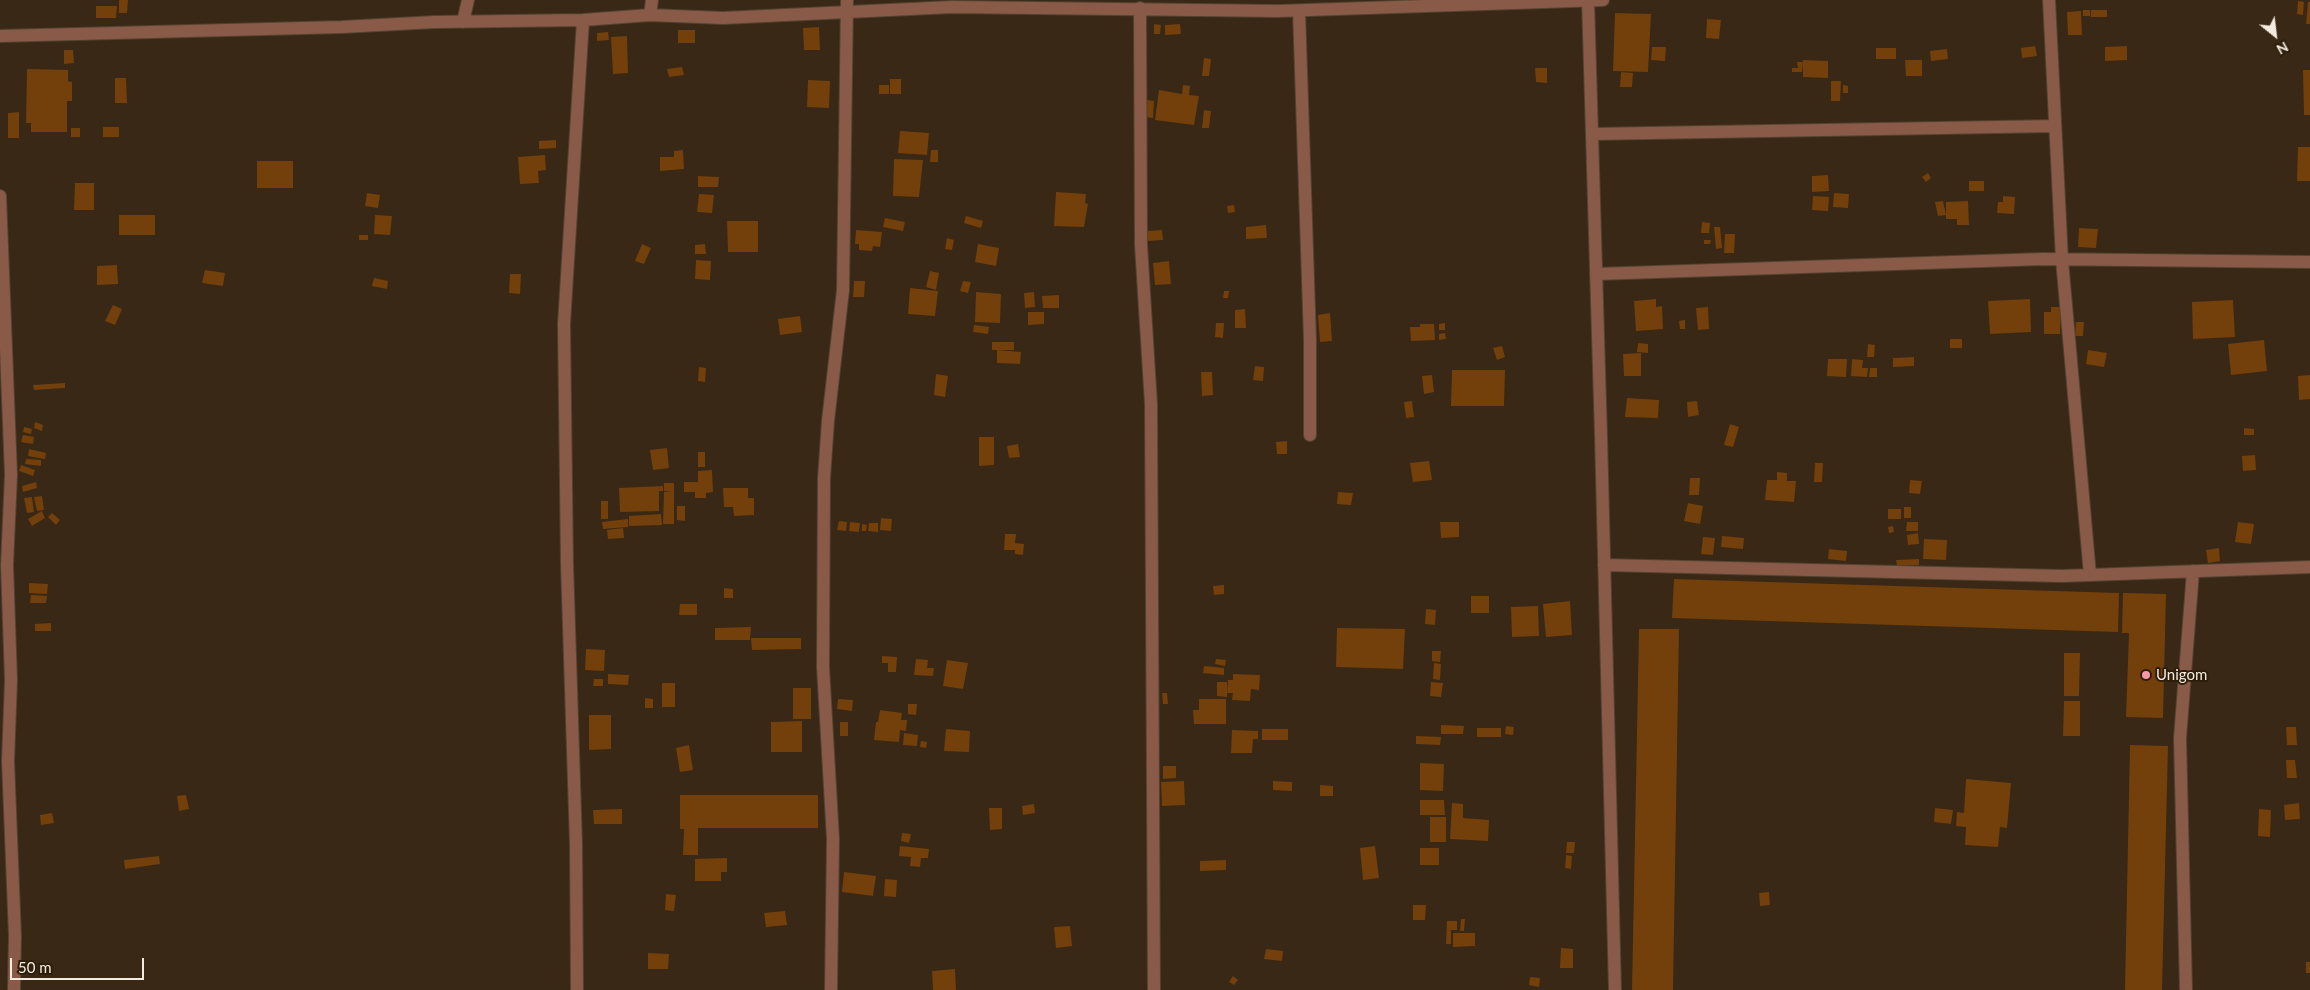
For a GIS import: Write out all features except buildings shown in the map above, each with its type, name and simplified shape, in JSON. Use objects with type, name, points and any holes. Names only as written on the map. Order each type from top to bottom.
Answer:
[{"type":"street","points":[[463,22],[468,0]]},
{"type":"street","points":[[650,15],[652,0]]},
{"type":"street","points":[[1588,0],[1615,990]]},
{"type":"street","points":[[0,36],[583,20],[650,15],[723,18],[847,6],[952,7],[1040,3],[1140,8],[1201,5],[1299,11],[1389,4],[1602,0]]},
{"type":"street","points":[[2049,0],[2062,260],[2090,575]]},
{"type":"street","points":[[831,990],[833,839],[824,667],[824,478],[828,421],[843,290],[847,6]]},
{"type":"street","points":[[1140,8],[1140,245],[1151,404],[1154,990]]},
{"type":"street","points":[[1299,11],[1310,340],[1310,435]]},
{"type":"street","points":[[577,990],[576,844],[567,564],[564,324],[583,20]]},
{"type":"street","points":[[1592,134],[2056,126]]},
{"type":"street","points":[[0,196],[5,405],[12,474],[4,566],[8,761],[15,936],[14,990]]},
{"type":"street","points":[[1596,274],[2062,260],[2310,262]]},
{"type":"street","points":[[1604,565],[2062,576],[2310,567]]},
{"type":"street","points":[[2186,990],[2180,738],[2193,571]]},
{"type":"place","name":"Unigom","points":[[2146,675]]}]
